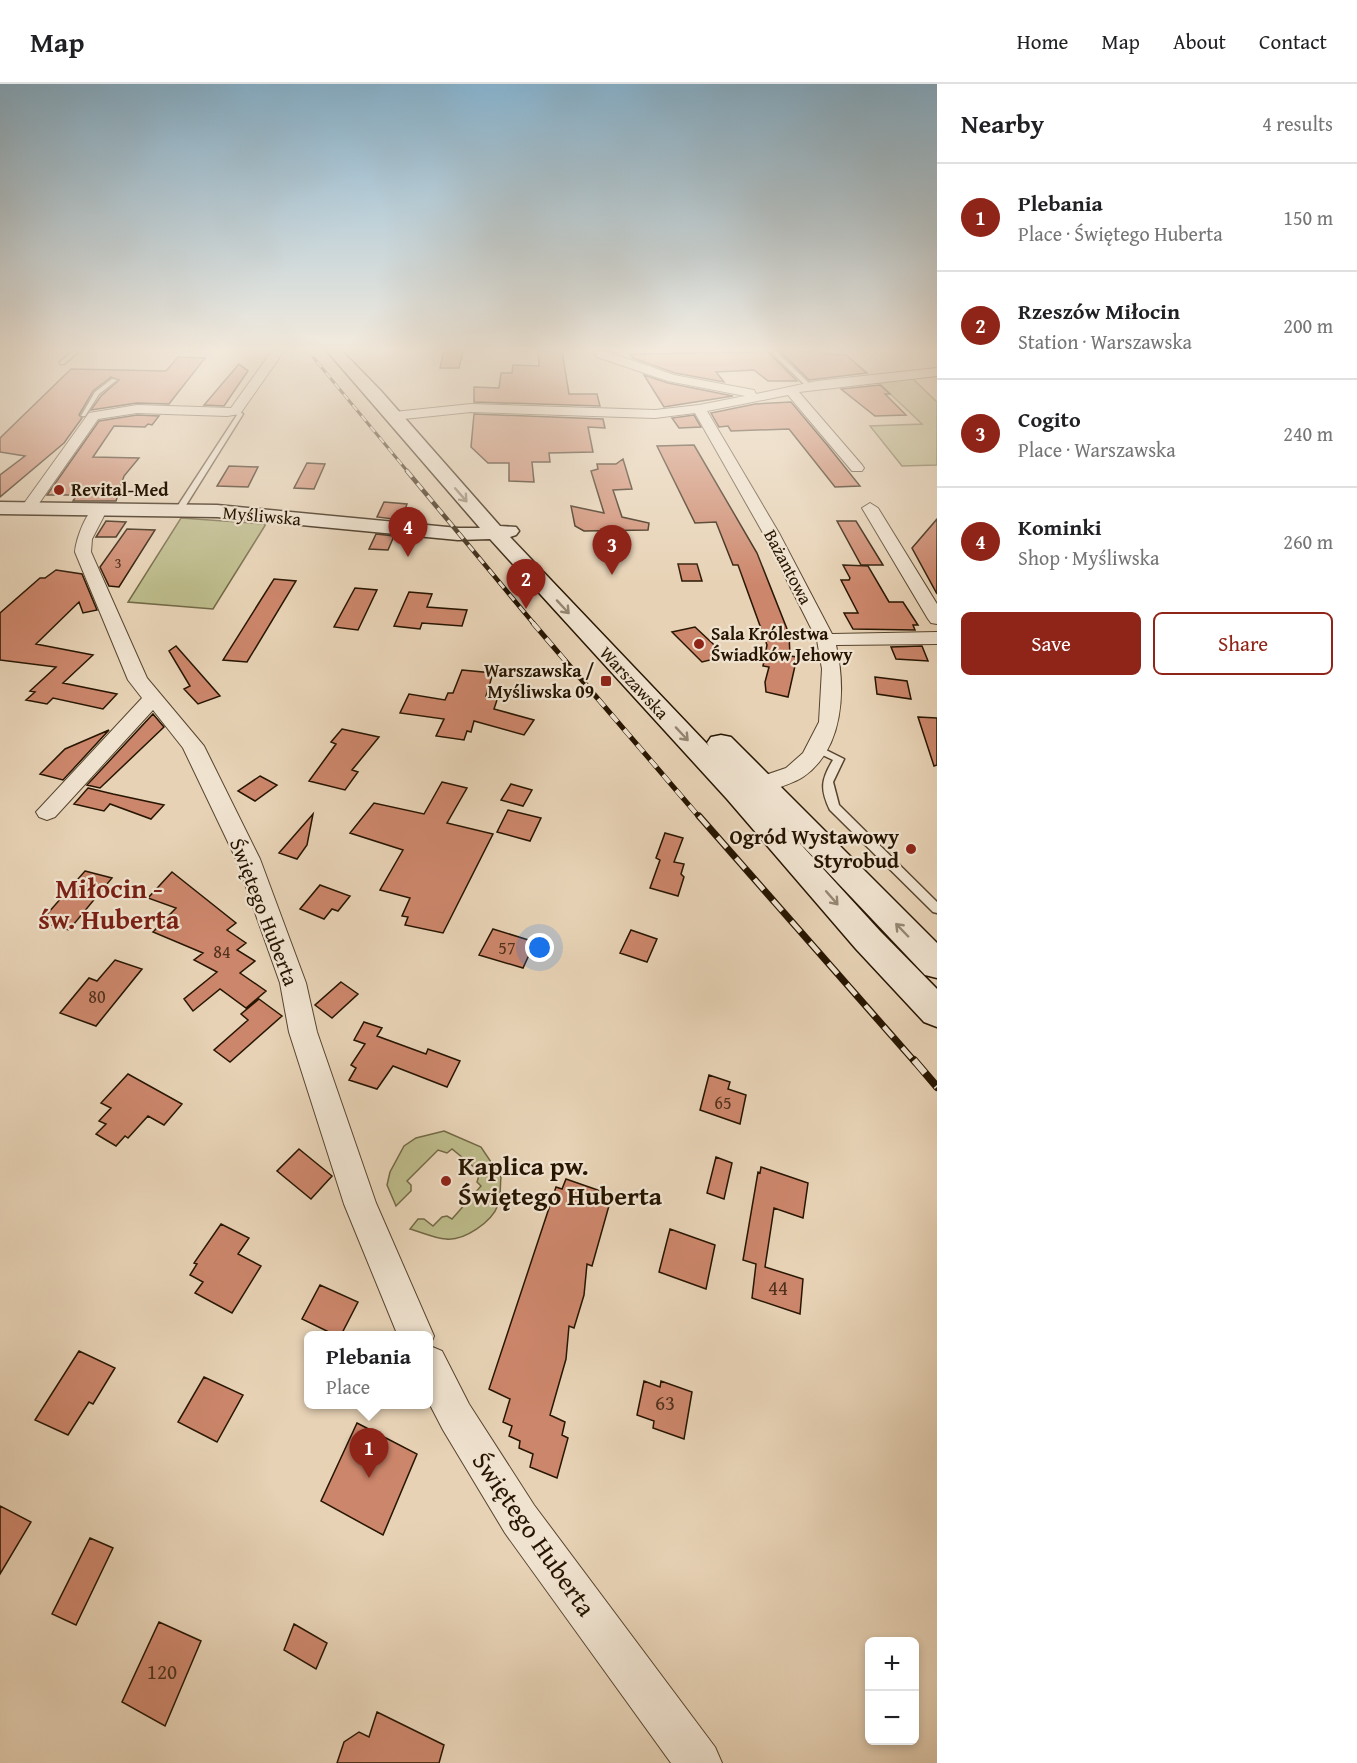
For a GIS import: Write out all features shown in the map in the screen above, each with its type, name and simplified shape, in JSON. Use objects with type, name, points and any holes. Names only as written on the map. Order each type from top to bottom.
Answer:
[{"type":"main road","name":"Warszawska","points":[[417,429],[512,528],[749,788],[937,965]]},
{"type":"main road","name":"Warszawska","points":[[419,429],[466,471]]},
{"type":"main road","name":"Myśliwska","points":[[0,508],[179,510],[471,534],[512,528]]},
{"type":"main road","name":"Warszawska","points":[[612,628],[749,788],[868,940],[937,1012]]},
{"type":"street","points":[[28,509],[79,429]]},
{"type":"street","name":"Bażantowa","points":[[711,429],[771,533],[826,640],[832,669],[829,722],[812,758],[795,773],[749,788]]},
{"type":"street","points":[[827,429],[857,468]]},
{"type":"street","points":[[870,508],[937,619]]},
{"type":"street","name":"Świętego Huberta","points":[[99,510],[84,538],[83,552],[138,680],[193,747],[248,859],[293,983],[303,1032],[360,1204],[414,1331]]},
{"type":"street","points":[[826,640],[937,638]]},
{"type":"street","points":[[47,812],[152,699]]},
{"type":"street","name":"Świętego Huberta","points":[[433,1372],[467,1436],[549,1562],[699,1763]]},
{"type":"lane","points":[[179,510],[230,429]]},
{"type":"lane","points":[[816,748],[839,759],[826,779],[826,787],[834,807],[937,909]]},
{"type":"shaded area","points":[[873,429],[937,429],[937,465],[902,466]]},
{"type":"shaded area","points":[[181,518],[266,524],[213,609],[128,602]]},
{"type":"shaded area","points":[[444,1131],[481,1147],[501,1177],[499,1202],[490,1218],[469,1234],[453,1239],[410,1229],[418,1219],[424,1219],[433,1226],[442,1217],[447,1216],[452,1219],[481,1186],[477,1182],[480,1172],[452,1149],[447,1153],[438,1150],[407,1181],[411,1185],[411,1191],[396,1206],[387,1185],[390,1172],[404,1146],[416,1138]]},
{"type":"building","points":[[9,429],[74,429],[64,443],[0,497],[0,475],[25,456],[0,452],[0,438]]},
{"type":"building","points":[[93,429],[112,429],[93,457],[139,458],[124,476],[116,501],[73,501],[77,495],[47,495]]},
{"type":"building","points":[[473,429],[588,429],[593,452],[549,453],[550,462],[532,462],[534,482],[509,481],[509,463],[488,463],[471,447]]},
{"type":"building","points":[[730,429],[779,429],[731,431]]},
{"type":"building","points":[[789,429],[814,429],[860,486],[835,487]]},
{"type":"building","points":[[694,445],[757,553],[789,634],[790,656],[797,657],[788,697],[766,692],[765,682],[769,667],[763,666],[767,645],[738,565],[733,565],[716,522],[695,523],[657,446]]},
{"type":"building","points":[[623,459],[632,489],[613,490],[622,517],[649,523],[648,530],[584,531],[575,526],[571,506],[604,513],[591,471],[598,469],[597,464],[616,464]]},
{"type":"building","points":[[307,463],[325,464],[314,489],[294,488]]},
{"type":"building","points":[[229,466],[258,467],[248,487],[217,486]]},
{"type":"building","points":[[384,502],[407,504],[401,520],[377,517]]},
{"type":"building","points":[[937,519],[937,594],[912,548]]},
{"type":"building","points":[[106,521],[126,522],[116,537],[96,537]]},
{"type":"building","points":[[837,521],[856,521],[883,565],[861,565]]},
{"type":"building","points":[[127,529],[155,530],[119,587],[109,586],[100,567]]},
{"type":"building","points":[[376,534],[394,536],[388,550],[369,549]]},
{"type":"building","points":[[678,564],[697,564],[702,581],[682,581]]},
{"type":"building","points":[[843,565],[868,566],[889,602],[903,602],[918,625],[913,625],[915,630],[853,629],[844,613],[858,613],[841,580],[850,578]]},
{"type":"building","points":[[56,570],[82,574],[97,610],[83,613],[79,602],[36,644],[93,655],[63,683],[117,694],[103,709],[53,698],[47,704],[26,700],[35,692],[30,691],[56,667],[0,660],[0,613],[40,578],[45,578]]},
{"type":"building","points":[[274,579],[296,581],[247,662],[223,660]]},
{"type":"building","points":[[355,588],[377,590],[358,630],[334,627]]},
{"type":"building","points":[[409,592],[432,594],[427,607],[467,610],[462,626],[422,623],[420,629],[394,626]]},
{"type":"building","name":"Sala Królestwa Świadków Jehowy","points":[[695,627],[726,656],[702,662],[672,632]]},
{"type":"building","points":[[176,646],[220,696],[198,704],[184,689],[190,686],[169,651]]},
{"type":"building","points":[[922,646],[928,661],[896,659],[891,647]]},
{"type":"building","points":[[462,670],[493,673],[486,696],[498,697],[494,709],[534,720],[524,735],[474,721],[471,732],[467,731],[464,740],[436,736],[444,719],[400,713],[409,694],[445,700],[448,693],[453,693]]},
{"type":"building","points":[[875,677],[907,681],[911,699],[877,694]]},
{"type":"building","points":[[153,714],[164,727],[100,788],[87,785]]},
{"type":"building","points":[[918,717],[937,718],[937,765],[934,766]]},
{"type":"building","points":[[342,729],[379,737],[352,770],[358,772],[345,790],[309,781],[336,744],[331,742]]},
{"type":"building","points":[[109,730],[63,780],[40,774],[65,749]]},
{"type":"building","points":[[260,776],[277,785],[255,801],[238,791]]},
{"type":"building","points":[[442,782],[467,788],[447,823],[493,834],[443,933],[405,925],[408,917],[402,916],[410,898],[380,890],[403,850],[350,833],[374,803],[424,814]]},
{"type":"building","points":[[511,784],[532,790],[523,806],[501,800]]},
{"type":"building","points":[[88,788],[164,805],[151,819],[110,804],[104,811],[74,804]]},
{"type":"building","points":[[508,810],[541,818],[530,841],[497,832]]},
{"type":"building","points":[[313,814],[307,845],[297,859],[279,853]]},
{"type":"building","points":[[665,833],[683,838],[674,862],[684,864],[681,874],[684,877],[678,896],[650,888],[660,860],[656,858]]},
{"type":"building","points":[[85,871],[112,878],[69,930],[40,922]]},
{"type":"building","points":[[172,872],[236,923],[227,930],[246,943],[237,950],[255,961],[240,973],[266,991],[246,1008],[220,989],[193,1011],[184,999],[217,972],[194,960],[203,953],[153,932],[176,908],[148,898]]},
{"type":"building","points":[[320,885],[350,896],[338,911],[332,909],[324,919],[300,909]]},
{"type":"building","points":[[493,929],[535,942],[523,968],[479,955]]},
{"type":"building","points":[[631,930],[657,939],[647,962],[620,953]]},
{"type":"building","points":[[115,960],[142,969],[96,1026],[60,1013],[89,978],[97,981]]},
{"type":"building","points":[[341,982],[358,994],[332,1018],[315,1005]]},
{"type":"building","points":[[259,999],[282,1016],[230,1062],[214,1050],[248,1020],[241,1014]]},
{"type":"building","points":[[364,1022],[382,1028],[377,1036],[426,1054],[428,1049],[460,1061],[447,1087],[393,1066],[377,1089],[349,1080],[356,1068],[351,1065],[365,1044],[354,1040]]},
{"type":"building","points":[[128,1074],[182,1104],[164,1125],[148,1116],[128,1138],[125,1136],[116,1146],[96,1134],[106,1124],[99,1121],[111,1108],[101,1103]]},
{"type":"building","points":[[709,1075],[730,1082],[728,1089],[746,1095],[740,1124],[700,1110]]},
{"type":"building","points":[[299,1149],[332,1176],[311,1199],[277,1171]]},
{"type":"building","points":[[716,1157],[732,1163],[724,1199],[707,1193]]},
{"type":"building","points":[[761,1167],[808,1183],[803,1218],[774,1208],[765,1267],[803,1279],[800,1314],[752,1298],[756,1264],[743,1260],[758,1172],[760,1173]]},
{"type":"building","points":[[566,1179],[612,1195],[592,1266],[587,1264],[584,1295],[574,1328],[569,1326],[566,1359],[550,1415],[565,1422],[562,1435],[568,1438],[557,1478],[530,1467],[533,1454],[519,1448],[520,1441],[509,1436],[512,1426],[503,1422],[510,1399],[489,1389],[556,1187],[562,1189]]},
{"type":"building","points":[[221,1224],[249,1238],[238,1254],[261,1266],[232,1313],[195,1293],[203,1282],[190,1275],[197,1264],[194,1263]]},
{"type":"building","points":[[670,1229],[715,1245],[706,1289],[659,1272]]},
{"type":"building","points":[[320,1285],[358,1302],[343,1331],[327,1331],[302,1319]]},
{"type":"building","points":[[79,1351],[115,1368],[93,1404],[89,1402],[68,1435],[35,1420]]},
{"type":"building","points":[[204,1377],[243,1395],[217,1442],[178,1422]]},
{"type":"building","points":[[644,1381],[660,1387],[661,1381],[692,1392],[684,1439],[653,1428],[654,1421],[637,1415]]},
{"type":"building","points":[[357,1423],[417,1454],[383,1535],[321,1501]]},
{"type":"building","points":[[0,1506],[31,1522],[0,1574]]},
{"type":"building","points":[[90,1538],[113,1548],[76,1625],[52,1614]]},
{"type":"building","points":[[159,1622],[201,1641],[165,1726],[122,1702]]},
{"type":"building","points":[[294,1624],[327,1643],[316,1669],[284,1650]]},
{"type":"building","points":[[377,1712],[444,1745],[439,1763],[337,1763],[344,1742],[359,1732],[369,1737]]},
{"type":"railway","points":[[373,429],[408,472]]},
{"type":"railway","points":[[407,471],[534,624]]},
{"type":"railway","points":[[533,623],[700,818]]},
{"type":"railway","points":[[699,816],[915,1062]]},
{"type":"railway","points":[[914,1060],[937,1087]]},
{"type":"place","name":"Revital-Med","points":[[59,490]]},
{"type":"place","name":"Kominki","points":[[408,557]]},
{"type":"place","name":"Cogito","points":[[612,575]]},
{"type":"place","name":"Rzeszów Miłocin","points":[[526,609]]},
{"type":"place","name":"Sala Królestwa Świadków Jehowy","points":[[699,644]]},
{"type":"place","name":"Warszawska / Myśliwska 09","points":[[606,681]]},
{"type":"place","name":"Ogród Wystawowy Styrobud","points":[[911,849]]},
{"type":"place","name":"Kaplica pw. Świętego Huberta","points":[[446,1181]]},
{"type":"place","name":"Plebania","points":[[369,1478]]},
{"type":"district","name":"Miłocin - św. Huberta","points":[[109,904]]}]
